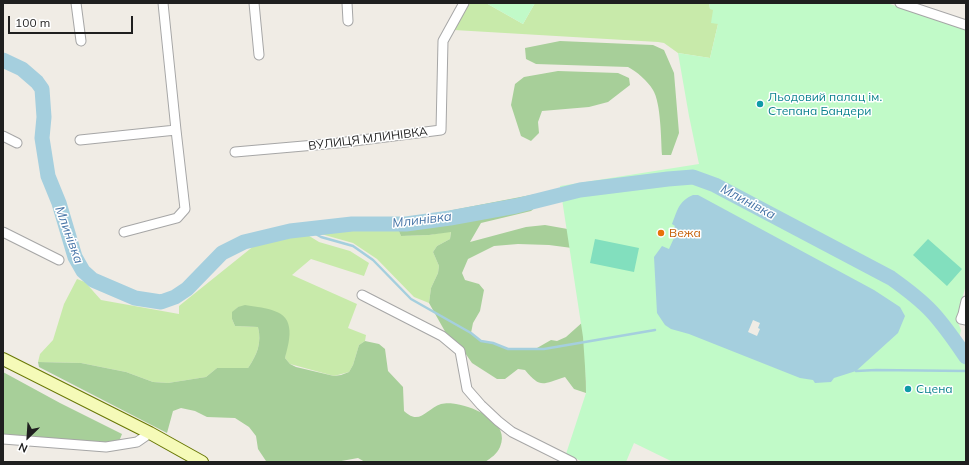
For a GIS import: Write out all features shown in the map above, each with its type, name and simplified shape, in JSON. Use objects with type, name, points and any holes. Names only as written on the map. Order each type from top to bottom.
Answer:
[{"type":"main road","points":[[3,359],[150,433],[202,462]]},
{"type":"street","points":[[76,3],[81,41]]},
{"type":"street","points":[[124,232],[177,218],[185,209],[163,3]]},
{"type":"street","points":[[254,3],[259,56]]},
{"type":"street","points":[[347,3],[348,21]]},
{"type":"street","name":"ВУЛИЦЯ МЛИНІВКА","points":[[235,152],[338,143],[441,130],[442,40],[464,3]]},
{"type":"street","points":[[900,3],[966,25]]},
{"type":"street","points":[[80,140],[176,130]]},
{"type":"street","points":[[3,136],[17,143]]},
{"type":"street","points":[[3,232],[59,260]]},
{"type":"street","points":[[362,295],[442,336],[460,351],[467,389],[481,405],[512,432],[572,462]]},
{"type":"street","points":[[963,320],[966,301]]},
{"type":"street","points":[[3,439],[106,447],[137,442],[150,433]]},
{"type":"green space","points":[[470,3],[486,3],[523,24],[535,3],[709,3],[710,9],[714,9],[718,24],[710,58],[678,53],[664,43],[658,42],[454,30]]},
{"type":"green space","points":[[486,3],[535,3],[523,24]]},
{"type":"green space","points":[[709,3],[887,3],[966,30],[966,284],[957,320],[961,330],[959,340],[966,350],[966,462],[673,462],[634,443],[626,462],[583,462],[566,454],[586,393],[586,381],[583,337],[560,186],[699,164],[678,53],[710,58],[718,24],[711,23],[713,10],[710,9]]},
{"type":"green space","points":[[560,41],[653,45],[664,50],[674,73],[679,133],[671,155],[662,155],[661,131],[656,96],[651,86],[628,67],[536,64],[526,59],[525,48]]},
{"type":"green space","points":[[558,71],[618,73],[629,78],[630,85],[608,102],[589,107],[542,111],[538,122],[539,133],[531,141],[521,136],[511,105],[515,84],[524,77]]},
{"type":"green space","points":[[536,194],[537,206],[531,211],[481,223],[470,242],[526,227],[545,225],[590,233],[572,248],[549,245],[518,244],[494,246],[468,259],[462,273],[465,280],[479,284],[484,290],[480,311],[473,323],[471,333],[481,341],[493,343],[508,349],[537,348],[551,340],[557,341],[566,337],[585,320],[586,393],[574,389],[565,377],[542,383],[535,380],[525,370],[518,369],[505,379],[497,379],[472,363],[463,350],[447,335],[429,303],[431,288],[438,273],[439,266],[433,252],[437,246],[450,239],[451,232],[429,235],[401,236],[398,229],[406,219]]},
{"type":"green space","points":[[355,228],[398,229],[401,236],[429,235],[451,231],[450,239],[437,246],[433,252],[439,266],[438,273],[431,288],[429,303],[414,297],[377,259],[353,243],[321,234],[319,232]]},
{"type":"green space","points":[[306,234],[319,242],[350,251],[369,263],[364,276],[311,259],[292,275],[357,304],[348,328],[366,335],[365,341],[359,345],[353,365],[349,372],[334,376],[290,364],[285,358],[289,328],[238,307],[233,312],[232,319],[235,326],[258,327],[259,333],[258,349],[248,368],[217,368],[206,377],[168,383],[153,382],[126,372],[81,363],[38,362],[40,354],[53,340],[64,304],[77,279],[85,282],[101,300],[179,314],[179,306],[255,245]]},
{"type":"green space","points":[[595,239],[639,248],[634,272],[590,263]]},
{"type":"green space","points":[[928,239],[962,269],[947,286],[913,255]]},
{"type":"green space","points":[[245,305],[272,310],[283,316],[287,321],[290,335],[285,358],[290,364],[296,367],[334,376],[341,375],[349,372],[353,365],[359,345],[365,341],[379,344],[385,349],[388,371],[403,387],[404,411],[414,417],[419,417],[436,406],[448,403],[472,409],[489,418],[496,424],[502,438],[499,449],[494,456],[485,462],[365,462],[358,458],[336,462],[270,462],[266,461],[258,449],[256,436],[249,427],[235,418],[207,417],[195,411],[181,408],[173,411],[167,433],[39,367],[38,362],[81,363],[126,372],[153,382],[168,383],[206,377],[217,368],[248,368],[258,349],[258,327],[235,326],[232,319],[232,312],[238,307]]},
{"type":"green space","points":[[3,372],[122,434],[118,444],[3,437]]},
{"type":"water","points":[[693,195],[698,195],[874,290],[900,307],[905,316],[898,333],[856,371],[834,378],[831,382],[815,383],[813,380],[800,378],[689,334],[671,329],[665,325],[657,313],[654,257],[662,246],[669,249],[678,229],[674,228],[675,226],[672,224],[677,211],[684,200]]},
{"type":"pier","points":[[753,320],[760,323],[758,328],[760,329],[757,336],[748,332]]},
{"type":"waterway","name":"Млинівка","points":[[3,60],[22,69],[37,82],[42,89],[44,117],[42,138],[48,176],[59,203],[75,257],[83,271],[93,280],[135,298],[161,302],[175,297],[187,289],[222,253],[244,242],[290,231],[352,224],[406,224],[516,206],[580,190],[693,177],[715,185],[891,278],[917,298],[932,312],[946,328],[966,357]]},
{"type":"waterway","points":[[307,229],[321,237],[353,246],[373,260],[411,299],[471,333],[481,341],[493,343],[508,349],[544,349],[655,330]]},
{"type":"waterway","points":[[856,371],[966,371]]},
{"type":"place","name":"Льодовий палац ім. Степана Бандери","points":[[760,104]]},
{"type":"place","name":"Вежа","points":[[661,233]]},
{"type":"place","name":"Сцена","points":[[908,389]]}]
